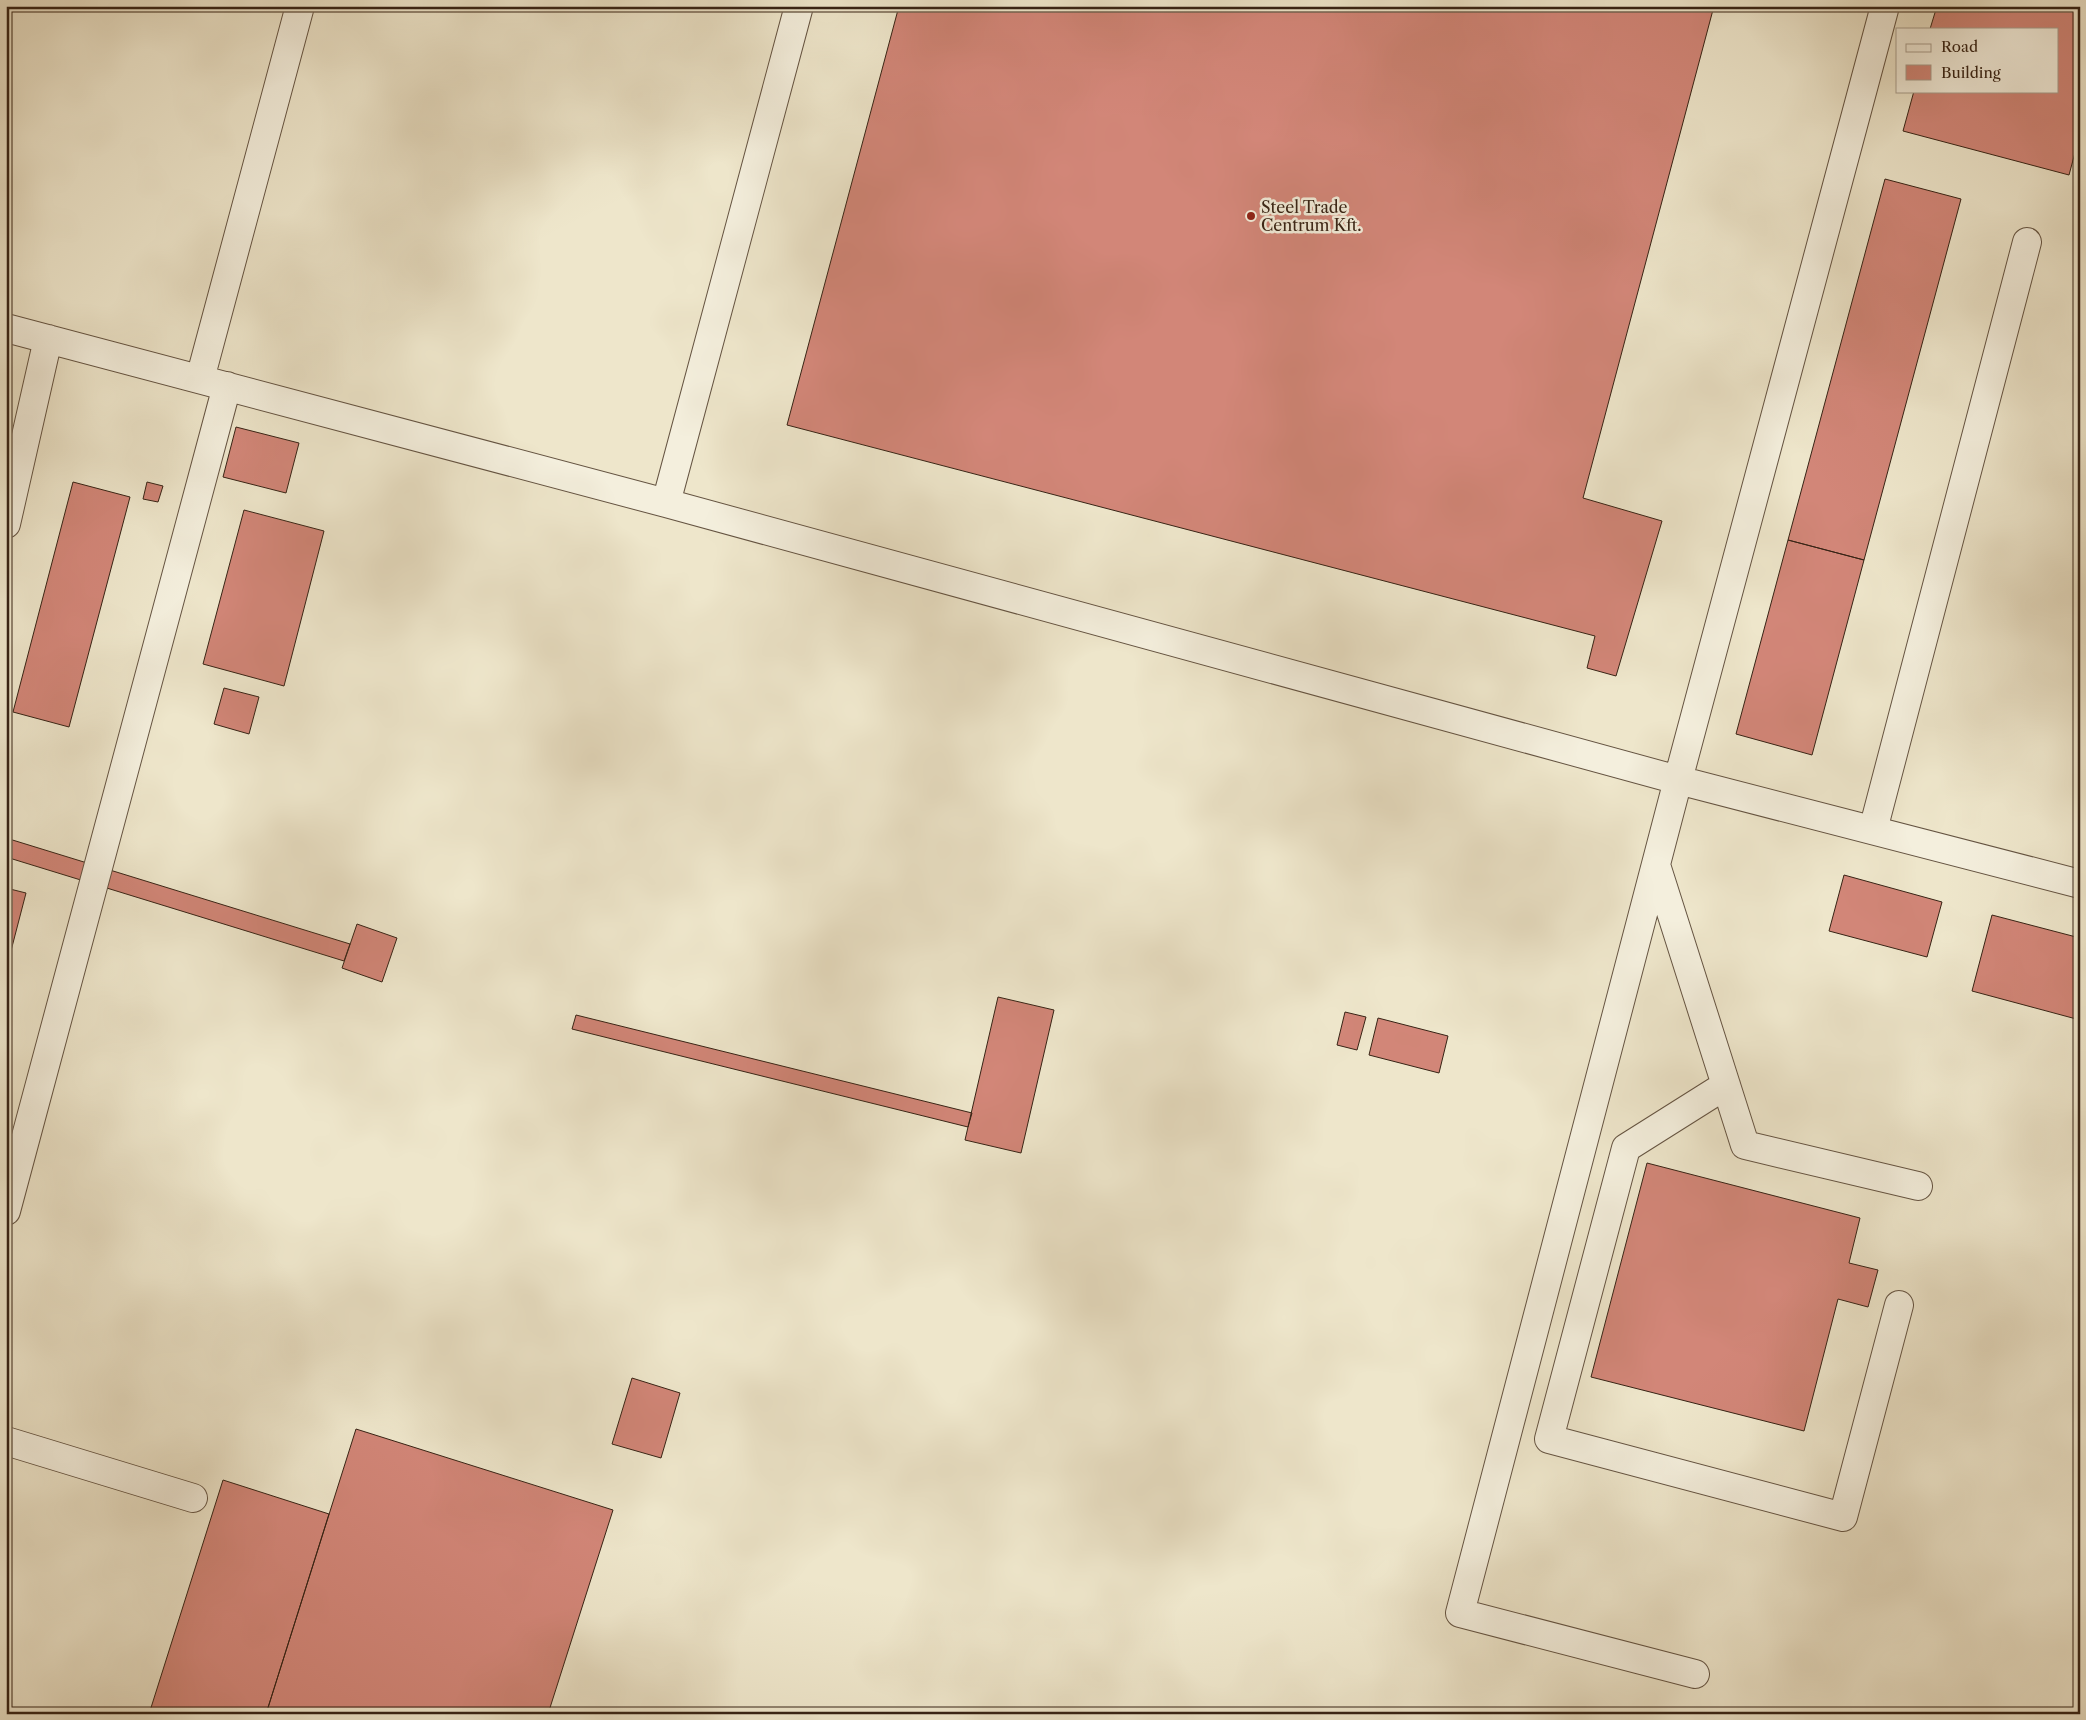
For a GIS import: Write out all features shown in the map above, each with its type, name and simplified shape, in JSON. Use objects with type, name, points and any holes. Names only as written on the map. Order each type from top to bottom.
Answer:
[{"type":"lane","points":[[200,379],[300,6]]},
{"type":"lane","points":[[666,503],[799,6]]},
{"type":"lane","points":[[1695,1674],[1460,1613],[1678,780],[1885,6]]},
{"type":"lane","points":[[1873,830],[2027,242]]},
{"type":"lane","points":[[6,328],[666,503],[1678,780],[2080,884]]},
{"type":"lane","points":[[6,524],[48,339]]},
{"type":"lane","points":[[6,1211],[10,1181],[227,386]]},
{"type":"lane","points":[[1656,865],[1745,1145],[1918,1186]]},
{"type":"lane","points":[[1726,1085],[1626,1148],[1549,1439],[1843,1517],[1898,1305]]},
{"type":"lane","points":[[6,1441],[193,1498]]},
{"type":"building","name":"Steel Trade Centrum Kft.","points":[[899,6],[1714,6],[1583,498],[1662,521],[1616,676],[1587,668],[1595,636],[787,425]]},
{"type":"building","points":[[1937,6],[2080,6],[2080,134],[2069,175],[1903,131],[1914,92],[2058,92],[2058,28],[1930,28]]},
{"type":"building","points":[[1885,179],[1961,199],[1864,560],[1788,540]]},
{"type":"building","points":[[236,427],[299,443],[286,493],[223,477]]},
{"type":"building","points":[[73,482],[130,497],[69,727],[13,712]]},
{"type":"building","points":[[147,482],[163,486],[158,502],[143,499]]},
{"type":"building","points":[[244,510],[324,531],[284,686],[203,664]]},
{"type":"building","points":[[1788,540],[1864,560],[1812,755],[1736,734]]},
{"type":"building","points":[[224,688],[259,697],[249,734],[214,724]]},
{"type":"building","points":[[6,838],[350,944],[344,961],[6,857]]},
{"type":"building","points":[[1844,875],[1942,902],[1927,957],[1829,931]]},
{"type":"building","points":[[6,888],[26,893],[6,970]]},
{"type":"building","points":[[1992,915],[2080,938],[2080,1020],[1972,991]]},
{"type":"building","points":[[357,924],[397,938],[382,982],[342,968]]},
{"type":"building","points":[[998,997],[1054,1010],[1021,1153],[965,1140]]},
{"type":"building","points":[[1345,1012],[1366,1017],[1357,1050],[1337,1045]]},
{"type":"building","points":[[576,1015],[972,1113],[968,1127],[572,1029]]},
{"type":"building","points":[[1378,1018],[1448,1036],[1439,1073],[1369,1055]]},
{"type":"building","points":[[1647,1163],[1860,1218],[1849,1263],[1878,1270],[1868,1307],[1838,1299],[1804,1431],[1591,1377]]},
{"type":"building","points":[[632,1378],[680,1393],[661,1458],[612,1444]]},
{"type":"building","points":[[356,1429],[613,1510],[548,1714],[266,1714]]},
{"type":"building","points":[[223,1480],[329,1514],[266,1714],[149,1714]]},
{"type":"place","name":"Steel Trade Centrum Kft.","points":[[1251,216]]}]
